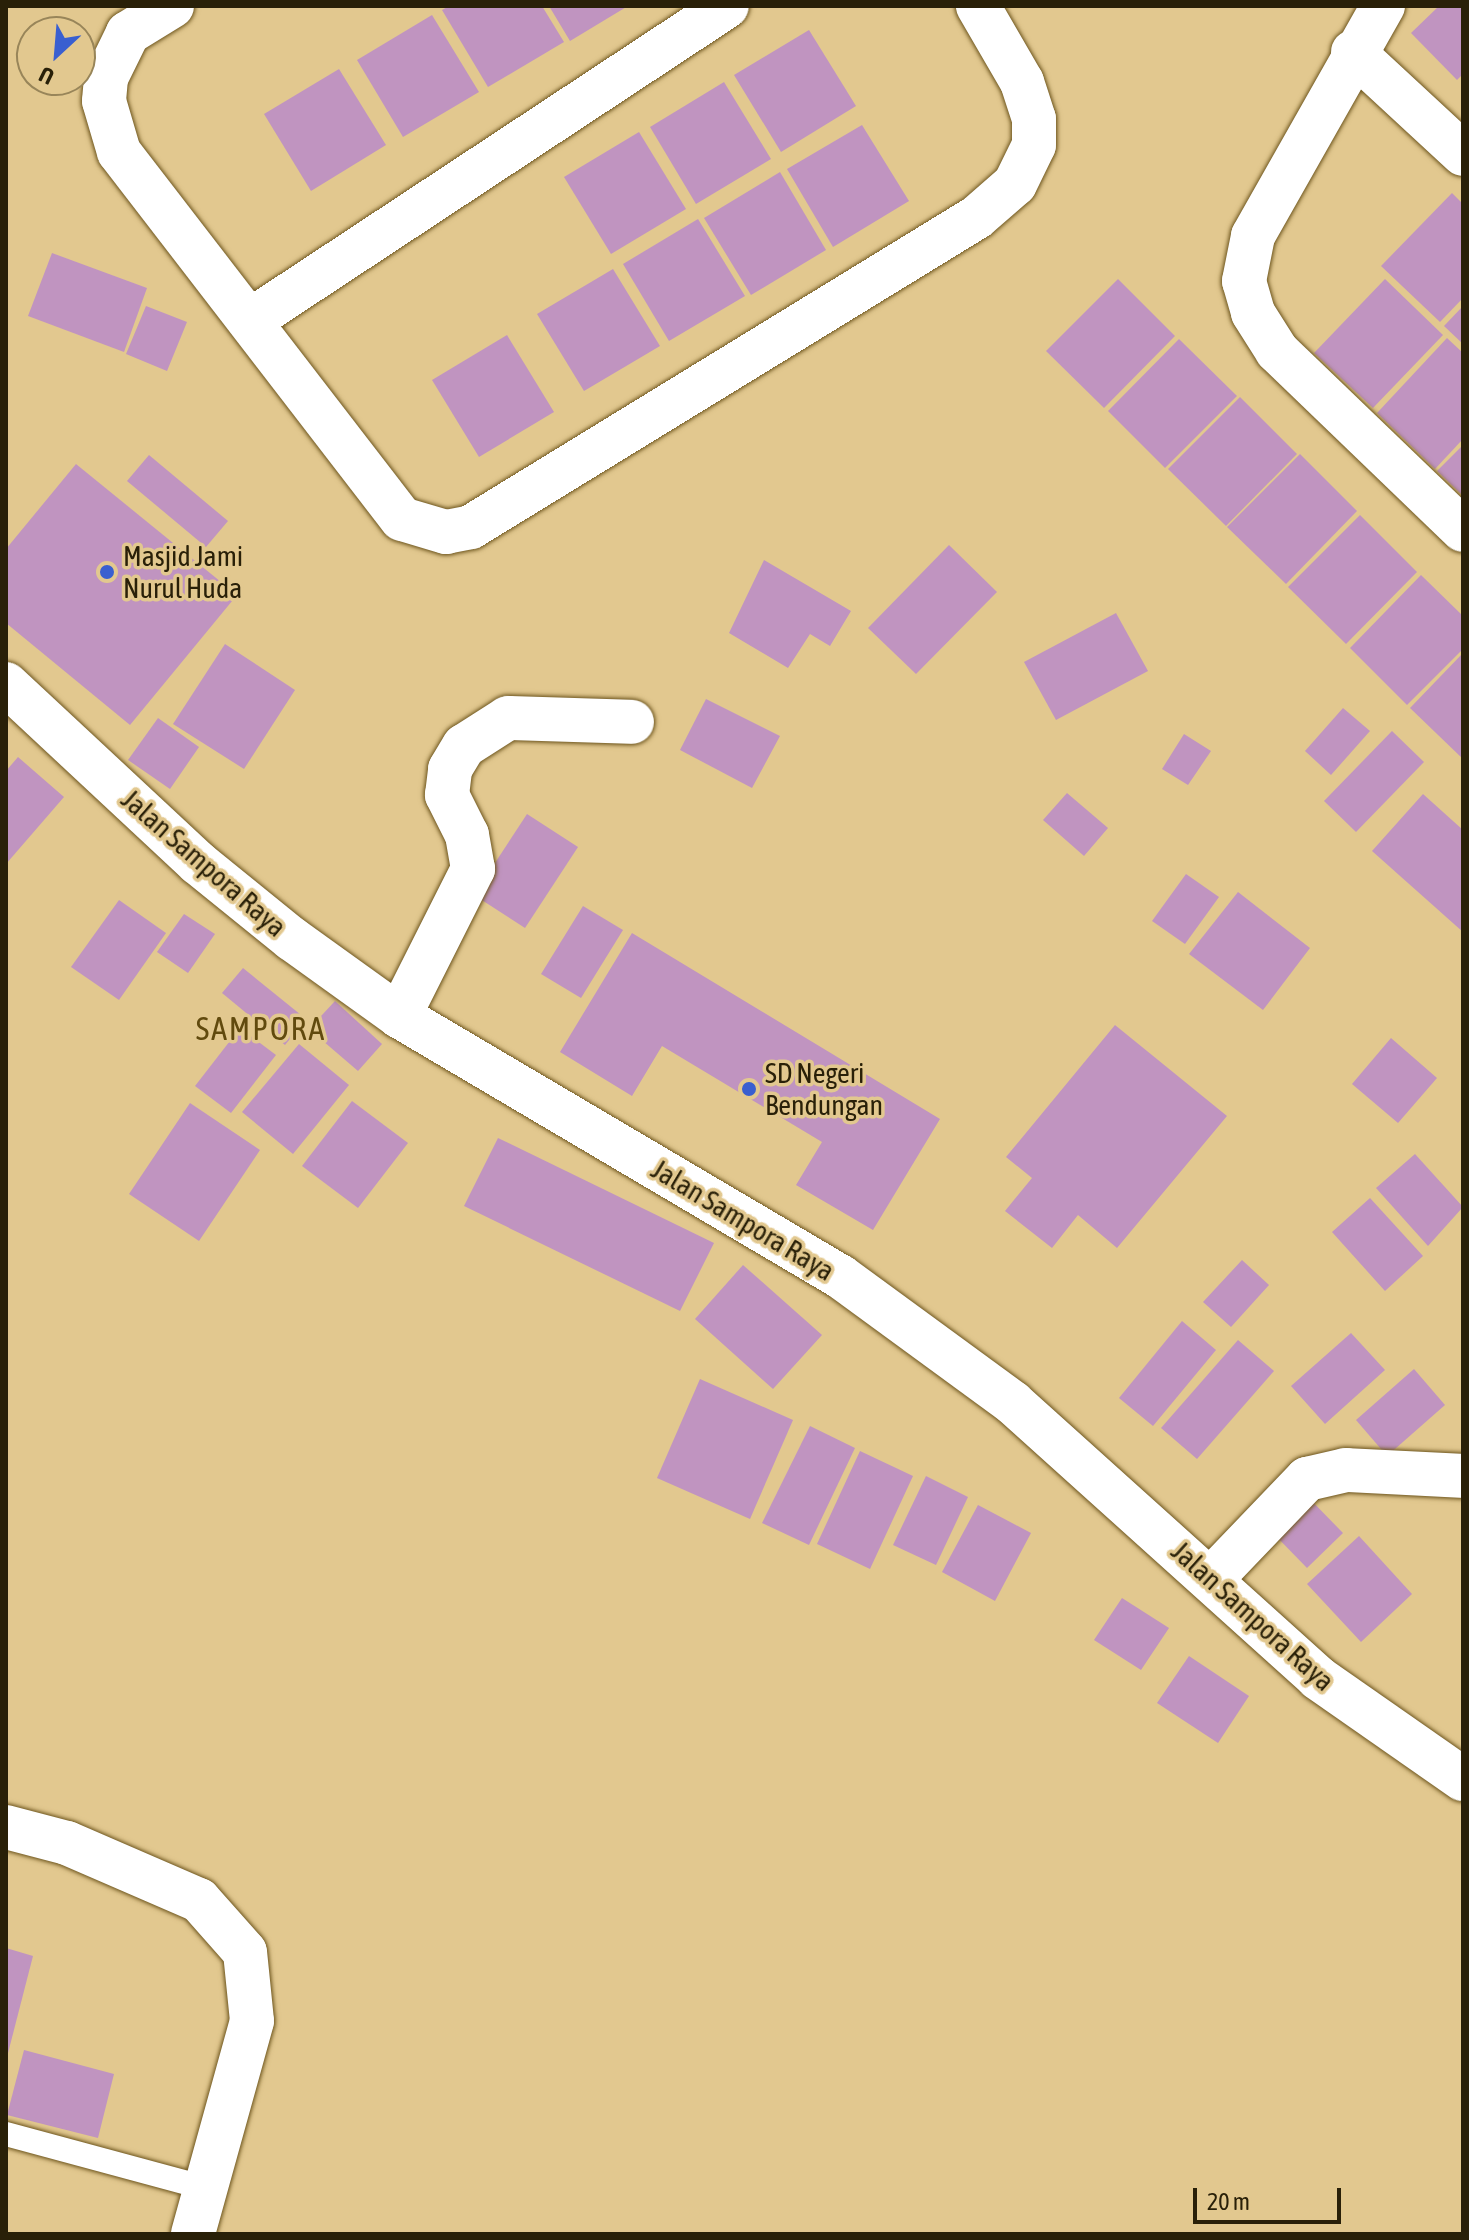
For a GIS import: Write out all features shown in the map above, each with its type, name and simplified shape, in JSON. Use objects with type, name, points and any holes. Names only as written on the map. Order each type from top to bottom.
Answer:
[{"type":"street","points":[[172,6],[128,33],[115,53],[104,101],[119,152],[402,519],[446,532],[471,527],[977,217],[1015,184],[1034,145],[1034,119],[1022,82],[978,6]]},
{"type":"street","points":[[251,320],[727,6]]},
{"type":"street","points":[[1383,6],[1353,52],[1253,236],[1244,281],[1253,313],[1277,351],[1463,530]]},
{"type":"street","points":[[1353,52],[1463,154]]},
{"type":"street","name":"Jalan Sampora Raya","points":[[6,684],[198,863],[399,1016],[841,1277],[1013,1403],[1213,1577],[1318,1678],[1463,1779]]},
{"type":"street","points":[[399,1016],[473,869],[467,835],[447,795],[450,769],[464,746],[508,718],[632,722]]},
{"type":"street","points":[[1213,1577],[1307,1479],[1346,1470],[1463,1476]]},
{"type":"street","points":[[6,1827],[190,1895],[245,1952],[252,2021],[193,2234]]},
{"type":"lane","points":[[6,2134],[206,2188]]},
{"type":"building","points":[[449,6],[542,6],[564,42],[488,87],[442,10]]},
{"type":"building","points":[[549,6],[628,6],[570,41]]},
{"type":"building","points":[[1439,6],[1463,6],[1463,74],[1457,80],[1411,33]]},
{"type":"building","points":[[432,15],[479,92],[403,137],[357,60]]},
{"type":"building","points":[[809,30],[856,106],[781,152],[734,75]]},
{"type":"building","points":[[339,69],[386,145],[311,191],[264,114]]},
{"type":"building","points":[[724,82],[771,159],[696,204],[650,127]]},
{"type":"building","points":[[862,125],[909,201],[833,247],[787,169]]},
{"type":"building","points":[[639,132],[686,209],[611,254],[564,177]]},
{"type":"building","points":[[780,172],[826,250],[751,295],[704,218]]},
{"type":"building","points":[[1452,193],[1463,204],[1463,298],[1440,322],[1381,266]]},
{"type":"building","points":[[698,219],[745,296],[669,341],[623,264]]},
{"type":"building","points":[[52,253],[147,288],[124,352],[28,316]]},
{"type":"building","points":[[613,269],[660,346],[584,391],[537,314]]},
{"type":"building","points":[[1118,279],[1175,336],[1104,408],[1046,351]]},
{"type":"building","points":[[1385,279],[1443,335],[1373,408],[1314,353]]},
{"type":"building","points":[[146,306],[187,322],[167,371],[126,354]]},
{"type":"building","points":[[1463,306],[1463,344],[1444,326]]},
{"type":"building","points":[[507,335],[554,412],[479,457],[432,380]]},
{"type":"building","points":[[1447,338],[1463,353],[1463,439],[1435,469],[1377,413]]},
{"type":"building","points":[[1179,339],[1237,396],[1165,468],[1108,411]]},
{"type":"building","points":[[1240,397],[1297,454],[1226,526],[1168,469]]},
{"type":"building","points":[[1463,445],[1463,496],[1437,471]]},
{"type":"building","points":[[1300,454],[1357,511],[1286,584],[1227,527]]},
{"type":"building","points":[[149,455],[228,521],[206,547],[127,481]]},
{"type":"building","name":"Masjid Jami Nurul Huda","points":[[76,464],[237,595],[130,725],[6,623],[6,549]]},
{"type":"building","points":[[1360,515],[1417,572],[1346,644],[1288,587]]},
{"type":"building","points":[[949,545],[997,592],[916,674],[868,628]]},
{"type":"building","points":[[764,560],[851,611],[830,646],[810,634],[788,668],[729,633]]},
{"type":"building","points":[[1421,575],[1463,616],[1463,649],[1407,705],[1350,648]]},
{"type":"building","points":[[1116,613],[1148,671],[1056,720],[1024,662]]},
{"type":"building","points":[[225,644],[295,690],[244,769],[173,724]]},
{"type":"building","points":[[1463,653],[1463,759],[1410,708]]},
{"type":"building","points":[[706,699],[780,736],[752,788],[680,750]]},
{"type":"building","points":[[1343,708],[1370,731],[1331,775],[1305,751]]},
{"type":"building","points":[[158,718],[199,747],[170,789],[128,760]]},
{"type":"building","points":[[1392,731],[1424,762],[1356,832],[1324,801]]},
{"type":"building","points":[[1184,734],[1211,751],[1188,785],[1162,769]]},
{"type":"building","points":[[18,757],[64,797],[6,864],[6,771]]},
{"type":"building","points":[[1067,793],[1108,828],[1084,856],[1043,820]]},
{"type":"building","points":[[1423,794],[1463,830],[1463,932],[1372,851]]},
{"type":"building","points":[[527,814],[578,847],[525,928],[474,895]]},
{"type":"building","points":[[1186,874],[1219,897],[1185,944],[1152,921]]},
{"type":"building","points":[[1238,892],[1310,948],[1263,1010],[1189,954]]},
{"type":"building","points":[[119,900],[166,933],[119,1000],[71,967]]},
{"type":"building","points":[[583,906],[623,930],[581,998],[541,974]]},
{"type":"building","points":[[184,914],[215,934],[188,973],[157,952]]},
{"type":"building","points":[[632,933],[940,1119],[873,1230],[796,1185],[822,1142],[662,1046],[632,1096],[560,1052]]},
{"type":"building","points":[[243,968],[306,1019],[285,1045],[222,993]]},
{"type":"building","points":[[335,1001],[382,1044],[358,1071],[309,1029]]},
{"type":"building","points":[[1115,1025],[1227,1116],[1117,1248],[1078,1215],[1052,1248],[1005,1211],[1032,1178],[1006,1157]]},
{"type":"building","points":[[240,1028],[276,1055],[231,1113],[195,1086]]},
{"type":"building","points":[[1391,1038],[1437,1078],[1398,1123],[1352,1084]]},
{"type":"building","points":[[299,1044],[349,1085],[293,1154],[242,1112]]},
{"type":"building","points":[[352,1101],[408,1143],[358,1208],[302,1166]]},
{"type":"building","points":[[190,1103],[260,1150],[199,1241],[129,1194]]},
{"type":"building","points":[[498,1138],[714,1243],[680,1311],[464,1206]]},
{"type":"building","points":[[1415,1154],[1463,1207],[1428,1246],[1376,1188]]},
{"type":"building","points":[[1370,1198],[1423,1256],[1385,1291],[1332,1232]]},
{"type":"building","points":[[1242,1260],[1269,1285],[1231,1327],[1203,1302]]},
{"type":"building","points":[[743,1265],[822,1335],[773,1389],[695,1319]]},
{"type":"building","points":[[1182,1321],[1216,1350],[1153,1426],[1119,1398]]},
{"type":"building","points":[[1351,1333],[1385,1370],[1325,1424],[1291,1386]]},
{"type":"building","points":[[1238,1340],[1274,1371],[1197,1459],[1161,1428]]},
{"type":"building","points":[[1414,1369],[1445,1405],[1387,1456],[1356,1420]]},
{"type":"building","points":[[700,1379],[793,1420],[750,1519],[657,1478]]},
{"type":"building","points":[[810,1426],[855,1448],[809,1545],[762,1523]]},
{"type":"building","points":[[860,1451],[913,1476],[870,1569],[817,1544]]},
{"type":"building","points":[[926,1476],[968,1497],[936,1565],[893,1545]]},
{"type":"building","points":[[1304,1493],[1343,1533],[1307,1568],[1268,1528]]},
{"type":"building","points":[[978,1505],[1031,1533],[995,1601],[942,1572]]},
{"type":"building","points":[[1359,1536],[1412,1594],[1361,1642],[1307,1584]]},
{"type":"building","points":[[1122,1598],[1169,1628],[1141,1670],[1094,1640]]},
{"type":"building","points":[[1189,1656],[1249,1696],[1218,1743],[1157,1703]]},
{"type":"building","points":[[6,1948],[33,1956],[7,2057],[6,2057]]},
{"type":"building","points":[[24,2050],[114,2074],[98,2138],[7,2115]]},
{"type":"place","name":"Masjid Jami Nurul Huda","points":[[107,572]]},
{"type":"place","name":"SD Negeri Bendungan","points":[[749,1089]]},
{"type":"district","name":"SAMPORA","points":[[261,1029]]}]
